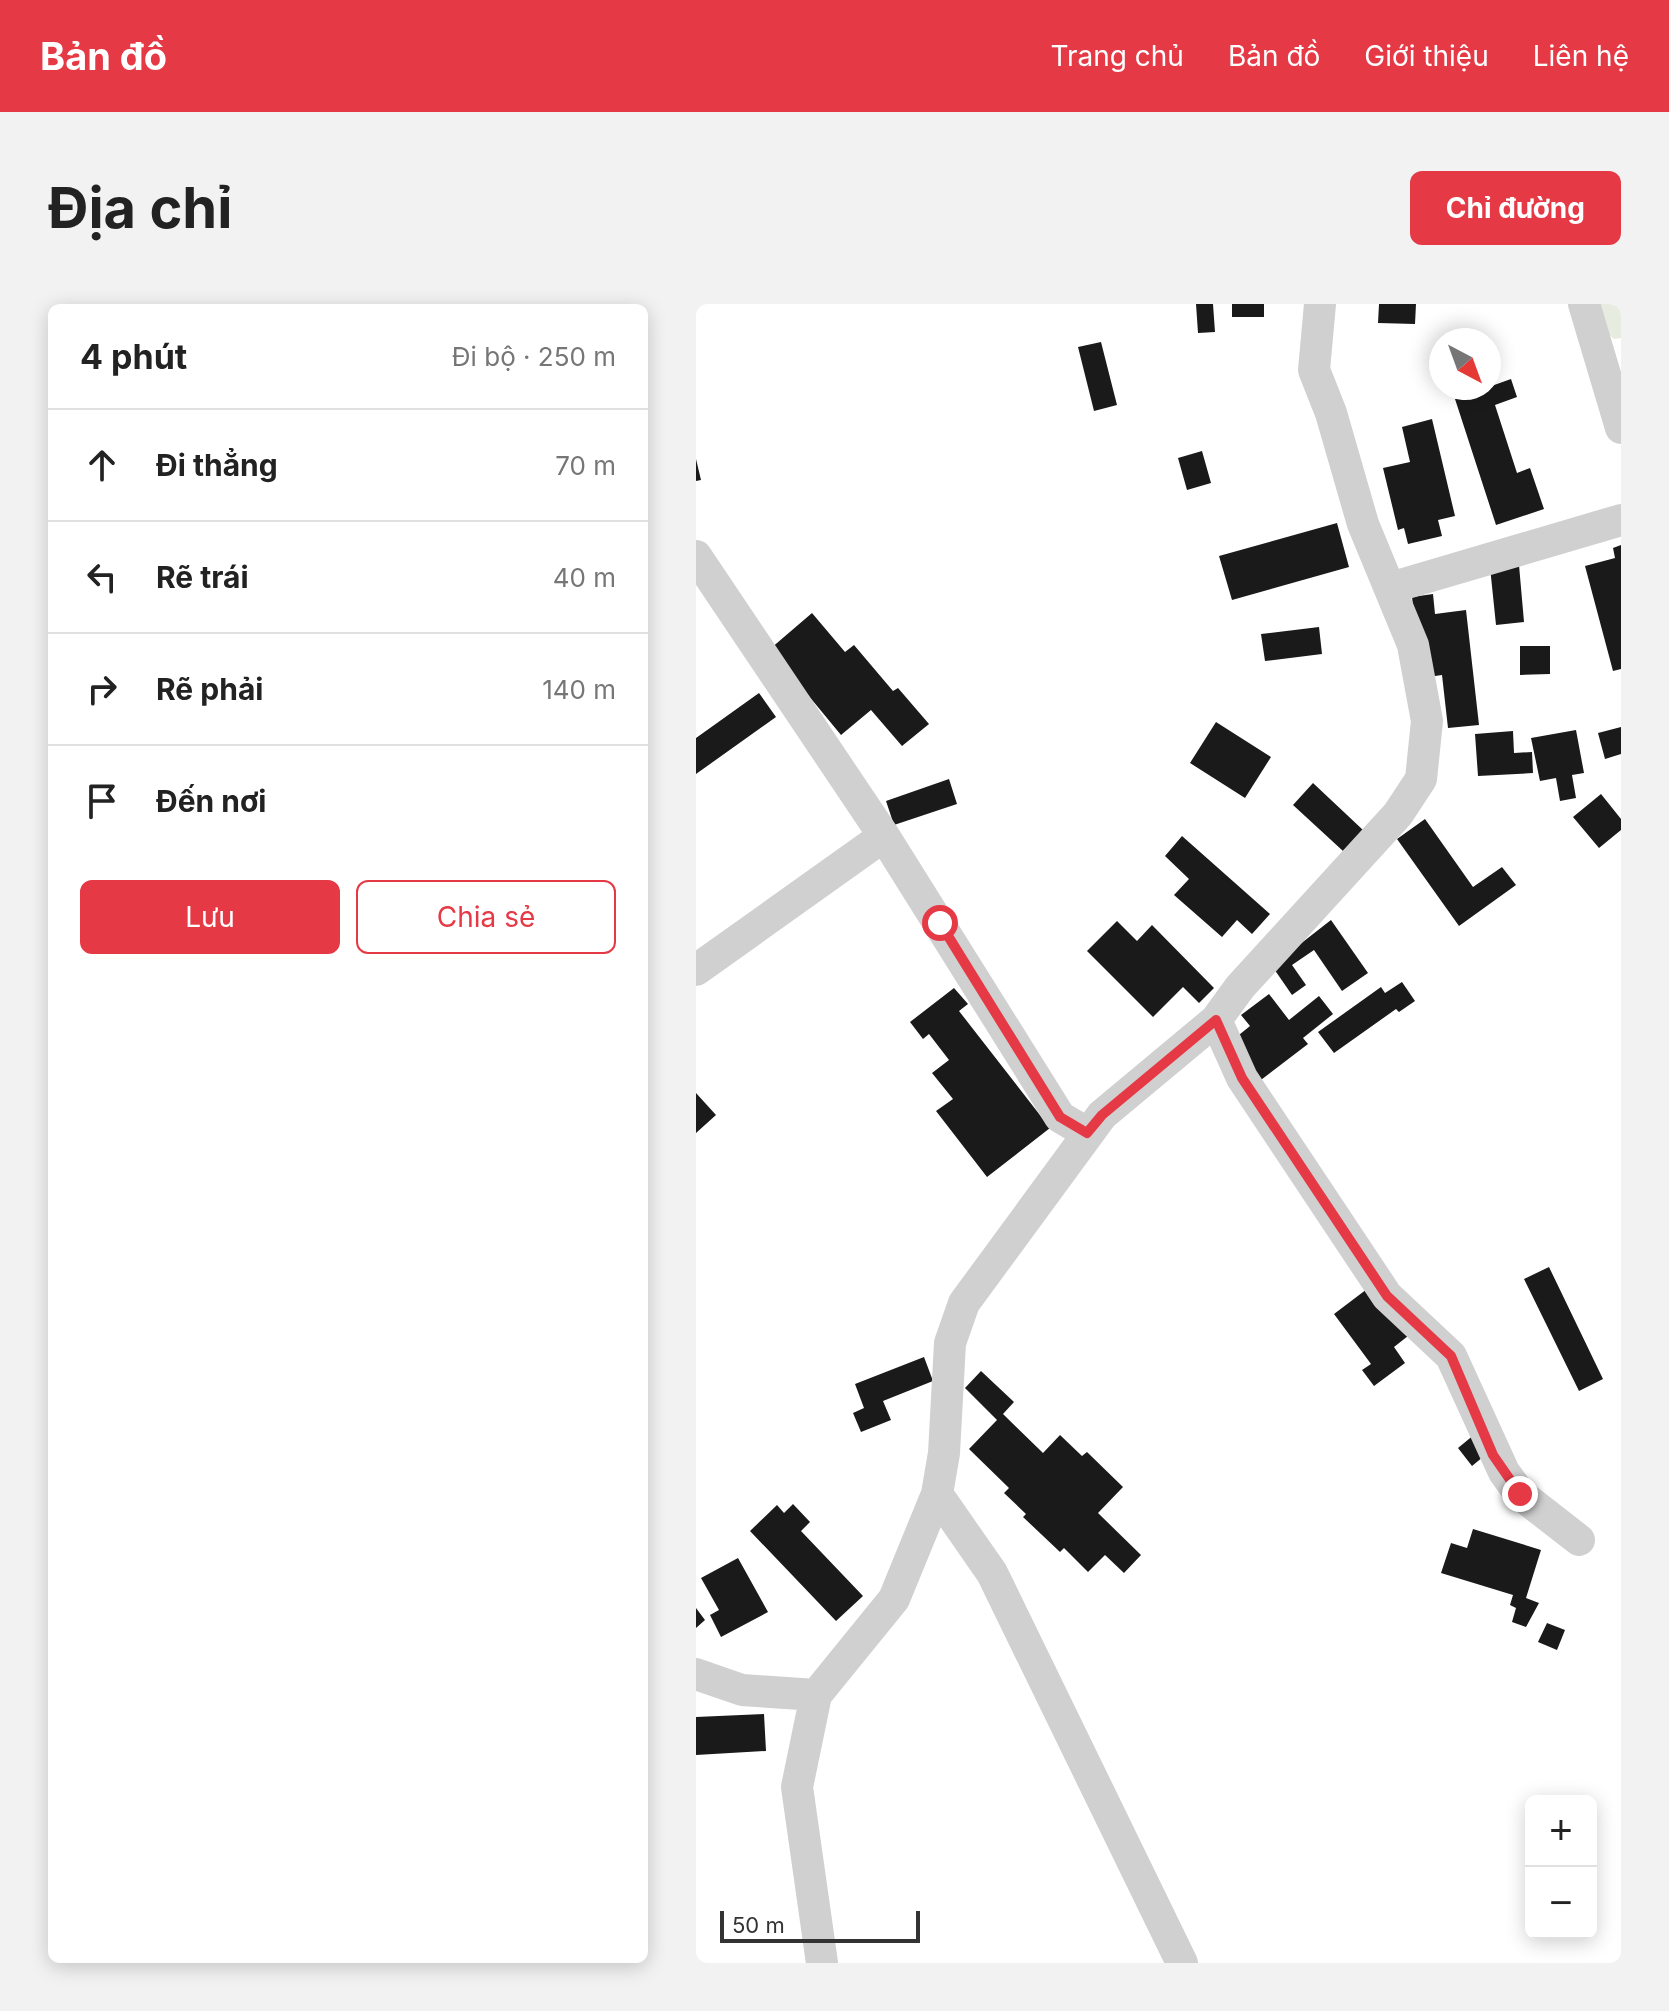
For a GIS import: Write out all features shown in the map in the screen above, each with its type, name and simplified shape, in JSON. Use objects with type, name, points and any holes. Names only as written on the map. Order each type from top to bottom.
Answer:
[{"type":"street","points":[[822,1963],[797,1787],[816,1695],[894,1599],[937,1494],[944,1453],[950,1343],[964,1303],[1102,1115],[1216,1020],[1240,987],[1398,814],[1421,779],[1427,721],[1413,645],[1363,524],[1331,413],[1314,370],[1320,304]]},
{"type":"street","points":[[1584,304],[1621,428]]},
{"type":"street","points":[[1390,588],[1621,520]]},
{"type":"street","points":[[696,556],[884,836],[1060,1117],[1087,1133]]},
{"type":"street","points":[[696,970],[884,836]]},
{"type":"street","points":[[1216,1020],[1242,1078],[1387,1296],[1451,1356],[1504,1472],[1520,1494],[1579,1540]]},
{"type":"street","points":[[937,1494],[992,1573],[1182,1963]]},
{"type":"street","points":[[696,1674],[742,1690],[816,1695]]},
{"type":"shaded area","points":[[1595,304],[1621,304],[1621,338],[1614,339],[1600,327]]},
{"type":"building","points":[[1196,304],[1213,304],[1215,332],[1198,333]]},
{"type":"building","points":[[1232,304],[1264,304],[1264,317],[1232,317]]},
{"type":"building","points":[[1379,304],[1416,304],[1415,324],[1378,323]]},
{"type":"building","points":[[1101,342],[1117,405],[1094,411],[1078,347]]},
{"type":"building","points":[[1511,379],[1517,397],[1495,405],[1517,473],[1530,468],[1544,509],[1496,525],[1455,400],[1501,400],[1501,383]]},
{"type":"building","points":[[1432,419],[1455,516],[1438,520],[1442,536],[1408,544],[1404,528],[1398,530],[1383,468],[1410,462],[1402,427]]},
{"type":"building","points":[[1202,451],[1211,483],[1187,490],[1178,458]]},
{"type":"building","points":[[696,459],[701,480],[696,481]]},
{"type":"building","points":[[1337,523],[1349,567],[1232,600],[1219,556]]},
{"type":"building","points":[[1621,545],[1621,669],[1613,671],[1585,566],[1615,558],[1613,548]]},
{"type":"building","points":[[1519,565],[1524,622],[1496,625],[1490,567]]},
{"type":"building","points":[[1433,594],[1435,614],[1466,610],[1479,725],[1448,728],[1442,675],[1421,678],[1412,597]]},
{"type":"building","points":[[812,613],[845,652],[854,645],[893,691],[898,688],[929,724],[902,746],[871,710],[841,735],[770,649]]},
{"type":"building","points":[[1319,627],[1322,654],[1265,661],[1261,634]]},
{"type":"building","points":[[1520,646],[1550,646],[1550,674],[1520,675]]},
{"type":"building","points":[[759,693],[776,717],[696,774],[696,738]]},
{"type":"building","points":[[1216,722],[1271,757],[1245,798],[1190,763]]},
{"type":"building","points":[[1621,727],[1621,754],[1605,759],[1598,733]]},
{"type":"building","points":[[1576,730],[1584,773],[1572,775],[1576,798],[1560,801],[1556,778],[1540,781],[1531,738]]},
{"type":"building","points":[[1513,731],[1514,753],[1532,752],[1533,773],[1478,776],[1475,734]]},
{"type":"building","points":[[949,779],[957,804],[894,825],[886,801]]},
{"type":"building","points":[[1313,783],[1363,830],[1343,851],[1293,805]]},
{"type":"building","points":[[1601,794],[1621,819],[1621,830],[1599,848],[1573,817]]},
{"type":"building","points":[[1425,819],[1473,887],[1502,867],[1516,885],[1459,926],[1397,839]]},
{"type":"building","points":[[1182,836],[1270,914],[1252,934],[1237,920],[1222,937],[1174,895],[1189,879],[1165,856]]},
{"type":"building","points":[[1331,920],[1368,973],[1342,991],[1314,950],[1292,965],[1306,985],[1292,995],[1272,966]]},
{"type":"building","points":[[1117,921],[1137,941],[1152,925],[1214,988],[1199,1003],[1183,987],[1153,1017],[1087,951]]},
{"type":"building","points":[[1402,982],[1415,1001],[1399,1012],[1396,1009],[1334,1053],[1318,1032],[1381,987],[1385,993]]},
{"type":"building","points":[[954,988],[968,1004],[959,1011],[1050,1128],[987,1177],[936,1111],[953,1099],[932,1073],[949,1060],[929,1034],[923,1039],[910,1022]]},
{"type":"building","points":[[1269,994],[1289,1020],[1319,996],[1333,1014],[1303,1038],[1308,1044],[1257,1083],[1234,1039],[1250,1026],[1241,1015]]},
{"type":"building","points":[[696,1093],[716,1115],[696,1133]]},
{"type":"building","points":[[1549,1267],[1603,1379],[1579,1391],[1524,1279]]},
{"type":"building","points":[[1371,1286],[1408,1336],[1394,1347],[1405,1363],[1374,1386],[1362,1370],[1371,1364],[1334,1314]]},
{"type":"building","points":[[924,1357],[933,1381],[883,1401],[891,1420],[861,1432],[853,1413],[864,1408],[855,1384]]},
{"type":"building","points":[[981,1371],[1014,1402],[1003,1414],[1043,1453],[1060,1435],[1082,1456],[1087,1452],[1123,1487],[1098,1513],[1141,1555],[1124,1573],[1105,1555],[1088,1572],[1064,1548],[1060,1552],[1023,1517],[1026,1514],[1004,1493],[1009,1488],[969,1449],[997,1420],[965,1388]]},
{"type":"building","points":[[1475,1434],[1489,1452],[1472,1466],[1458,1448]]},
{"type":"building","points":[[793,1504],[810,1522],[801,1531],[863,1596],[836,1621],[750,1531],[777,1505],[784,1513]]},
{"type":"building","points":[[1473,1529],[1541,1550],[1526,1598],[1539,1603],[1526,1627],[1512,1622],[1516,1608],[1510,1605],[1513,1595],[1441,1573],[1451,1543],[1467,1548]]},
{"type":"building","points":[[738,1558],[768,1612],[721,1637],[710,1615],[719,1610],[701,1578]]},
{"type":"building","points":[[696,1608],[705,1620],[696,1628]]},
{"type":"building","points":[[1547,1623],[1565,1630],[1557,1650],[1538,1642]]},
{"type":"building","points":[[764,1714],[766,1751],[696,1755],[696,1717]]},
{"type":"route","points":[[940,923],[1060,1117],[1087,1133],[1102,1115],[1216,1020],[1242,1078],[1387,1296],[1451,1356],[1493,1455],[1520,1494]]}]
